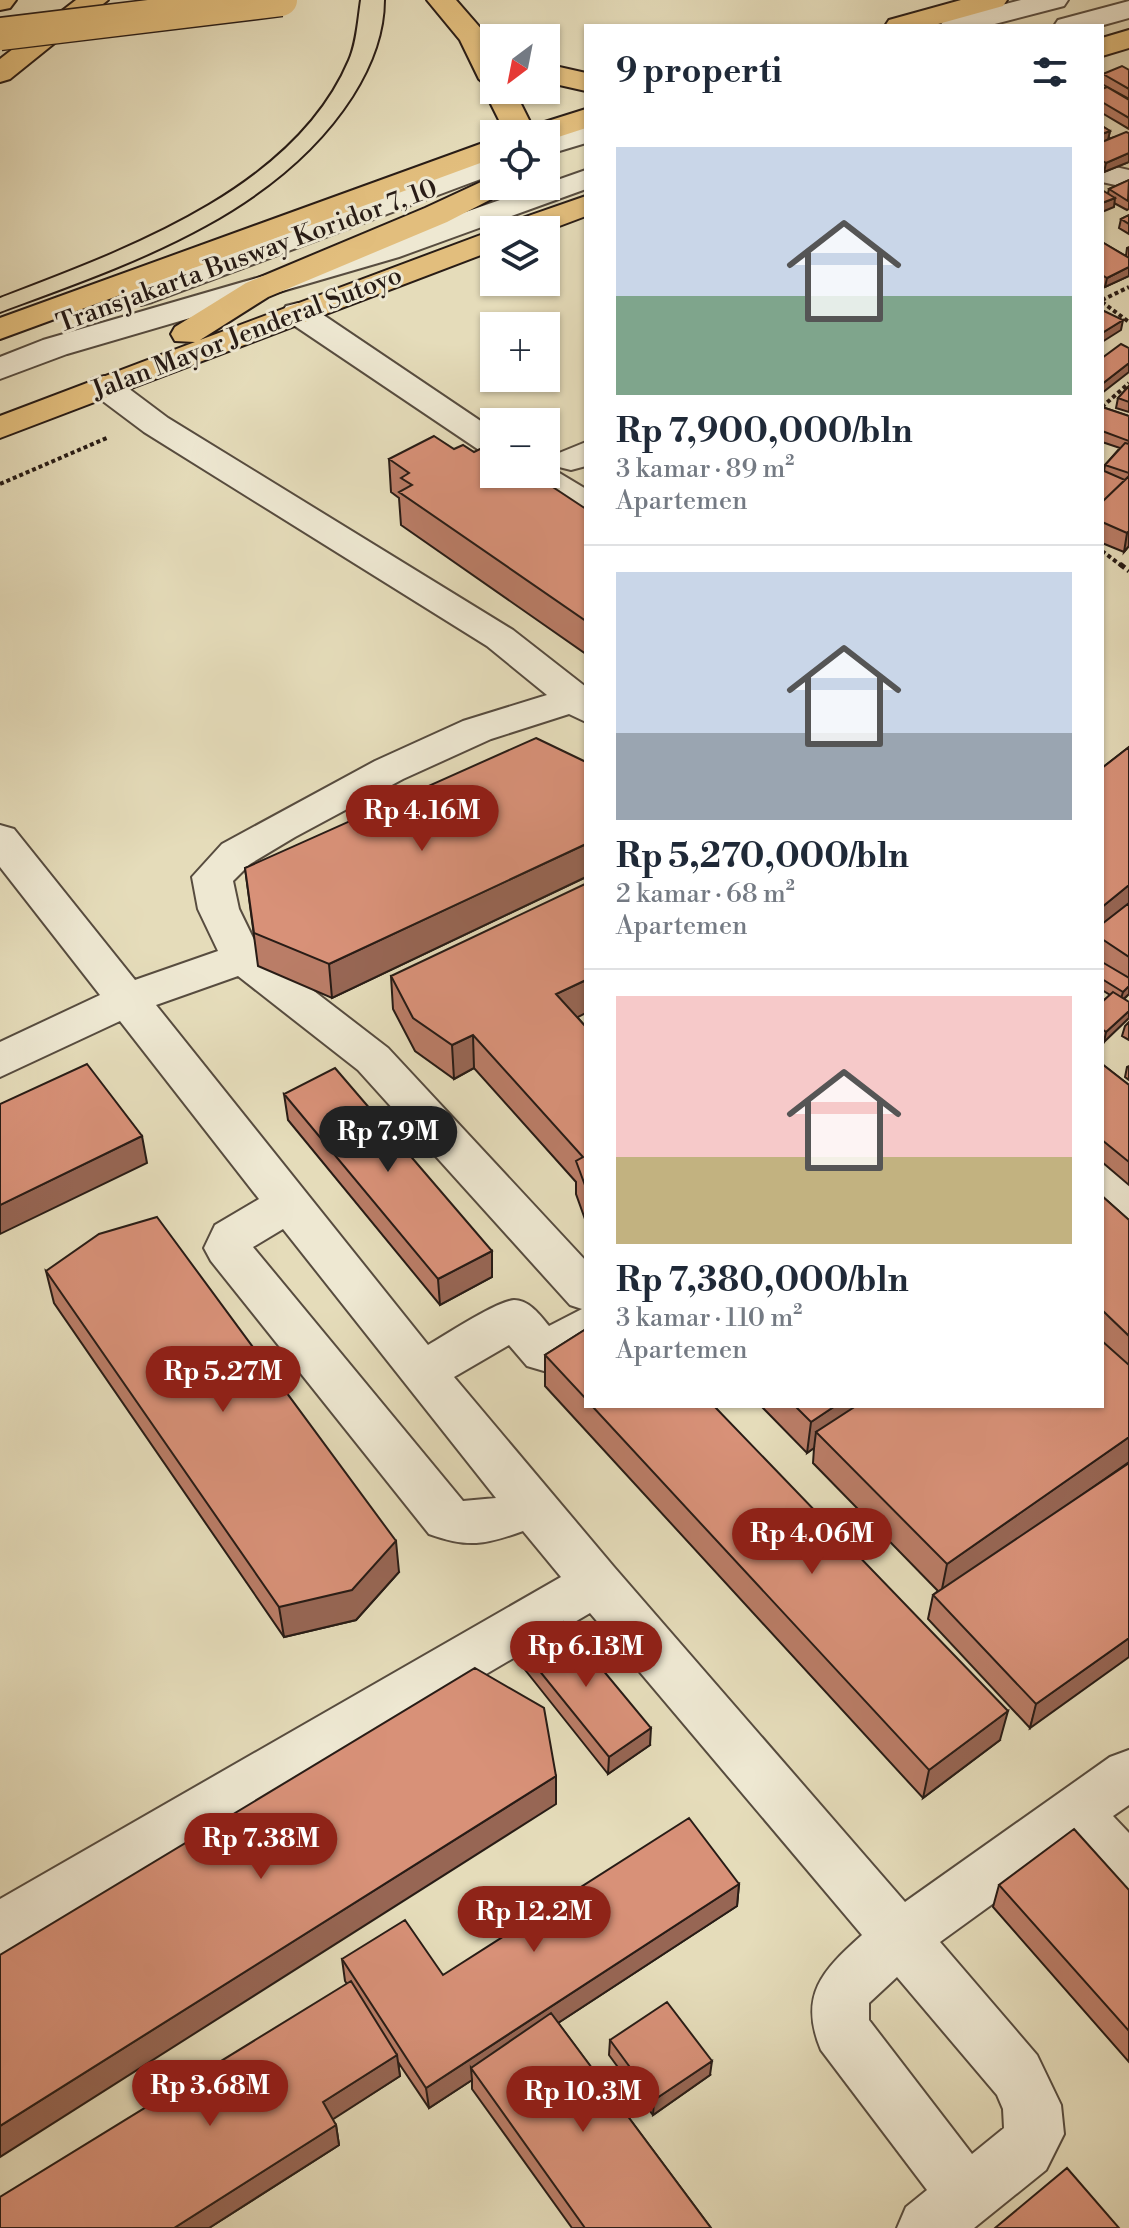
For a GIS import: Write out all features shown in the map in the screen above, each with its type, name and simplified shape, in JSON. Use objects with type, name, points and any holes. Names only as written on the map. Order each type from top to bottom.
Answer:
[{"type":"highway","points":[[0,73],[94,0]]},
{"type":"highway","points":[[0,34],[281,0]]},
{"type":"highway","points":[[441,0],[480,39]]},
{"type":"highway","points":[[906,24],[993,0]]},
{"type":"highway","points":[[560,76],[584,82]]},
{"type":"highway","points":[[0,329],[480,153]]},
{"type":"highway","points":[[104,386],[257,290],[436,215],[480,192]]},
{"type":"highway","points":[[557,216],[584,206]]},
{"type":"highway","name":"Jalan Mayor Jenderal Sutoyo","points":[[0,428],[480,244]]},
{"type":"street","points":[[962,24],[1054,0]]},
{"type":"street","points":[[1075,24],[1129,9]]},
{"type":"street","name":"Transjakarta Busway Koridor 7, 10","points":[[0,348],[480,169]]},
{"type":"street","points":[[1104,173],[1129,179]]},
{"type":"street","name":"Transjakarta Busway Koridor 7, 10","points":[[0,369],[82,339],[388,250],[584,180]]},
{"type":"street","points":[[311,308],[487,408]]},
{"type":"street","points":[[311,308],[480,435]]},
{"type":"street","points":[[104,386],[148,420],[500,638],[581,704]]},
{"type":"street","points":[[560,488],[584,504]]},
{"type":"street","points":[[581,704],[477,730],[389,770],[236,854],[212,877],[212,892],[243,958],[373,1059],[584,1290]]},
{"type":"street","points":[[0,839],[422,1372],[596,1583],[900,1938],[1017,2075],[1032,2105],[1035,2134],[1025,2149],[947,2212],[841,2030],[839,2008],[847,1986],[900,1938],[1129,1774]]},
{"type":"street","points":[[0,1061],[128,999],[243,958]]},
{"type":"street","points":[[1104,1180],[1129,1203]]},
{"type":"street","points":[[288,1204],[231,1238],[227,1248],[447,1519],[462,1524],[479,1524],[534,1506]]},
{"type":"street","points":[[422,1372],[514,1319],[544,1352],[584,1328]]},
{"type":"street","points":[[0,1929],[596,1583]]},
{"type":"street","points":[[1075,1814],[1129,1871]]},
{"type":"path","points":[[1104,300],[1129,287]]},
{"type":"path","points":[[1104,303],[1129,322]]},
{"type":"path","points":[[1104,405],[1129,383]]},
{"type":"path","points":[[0,484],[148,420]]},
{"type":"path","points":[[1104,552],[1129,571]]},
{"type":"building","points":[[1122,66],[1129,70],[1129,89],[1104,75]]},
{"type":"building","points":[[1104,88],[1129,100],[1129,118],[1104,103]]},
{"type":"building","points":[[1129,133],[1129,153],[1106,163],[1104,141]]},
{"type":"building","points":[[1129,180],[1128,201],[1109,189]]},
{"type":"building","points":[[1104,191],[1115,198],[1104,202]]},
{"type":"building","points":[[1104,243],[1129,258],[1129,267],[1107,278],[1104,276]]},
{"type":"building","points":[[1104,311],[1123,320],[1104,332]]},
{"type":"building","points":[[1121,344],[1129,348],[1129,363],[1104,382],[1104,357]]},
{"type":"building","points":[[1129,386],[1129,402],[1118,398]]},
{"type":"building","points":[[1104,408],[1129,416],[1129,441],[1104,432]]},
{"type":"building","points":[[434,436],[454,449],[463,445],[474,452],[480,449],[480,488],[554,488],[584,508],[584,620],[399,492],[412,485],[401,478],[409,473],[389,459]]},
{"type":"building","points":[[1125,443],[1129,444],[1129,473],[1105,465]]},
{"type":"building","points":[[1104,471],[1125,480],[1104,500]]},
{"type":"building","points":[[1129,476],[1127,533],[1104,523],[1104,500]]},
{"type":"building","points":[[536,738],[584,761],[584,845],[329,964],[254,933],[245,868]]},
{"type":"building","points":[[1129,747],[1129,885],[1104,905],[1104,766]]},
{"type":"building","points":[[584,884],[584,981],[556,994],[584,1025],[584,1183],[576,1161],[583,1157],[473,1035],[452,1045],[413,1018],[391,976]]},
{"type":"building","points":[[1129,903],[1129,957],[1104,940],[1104,922]]},
{"type":"building","points":[[1104,963],[1129,978],[1129,986],[1123,992],[1104,980]]},
{"type":"building","points":[[1113,992],[1129,1002],[1129,1011],[1106,1032],[1104,1030],[1104,1000]]},
{"type":"building","points":[[87,1064],[142,1136],[0,1205],[0,1104]]},
{"type":"building","points":[[1104,1066],[1129,1085],[1129,1162],[1104,1142]]},
{"type":"building","points":[[335,1068],[492,1251],[438,1279],[284,1094]]},
{"type":"building","points":[[1104,1198],[1129,1220],[1129,1336],[1104,1312]]},
{"type":"building","points":[[157,1217],[396,1541],[352,1590],[279,1607],[46,1271],[99,1234]]},
{"type":"building","points":[[584,1330],[584,1397],[545,1355]]},
{"type":"building","points":[[1104,1343],[1129,1365],[1129,1437],[947,1564],[816,1432],[853,1408],[1104,1408]]},
{"type":"building","points":[[594,1408],[716,1408],[1008,1711],[929,1770]]},
{"type":"building","points":[[797,1408],[832,1408],[811,1422]]},
{"type":"building","points":[[1129,1463],[1129,1638],[1036,1704],[933,1595]]},
{"type":"building","points":[[563,1622],[651,1728],[609,1757],[521,1648]]},
{"type":"building","points":[[475,1668],[544,1708],[556,1776],[0,2126],[0,1955]]},
{"type":"building","points":[[689,1818],[739,1884],[426,2088],[342,1959],[405,1920],[443,1975]]},
{"type":"building","points":[[1074,1829],[1129,1890],[1129,2031],[999,1885]]},
{"type":"building","points":[[351,1981],[397,2055],[323,2102],[336,2125],[174,2228],[0,2228],[0,2197]]},
{"type":"building","points":[[667,2002],[712,2061],[654,2100],[610,2040]]},
{"type":"building","points":[[551,2013],[711,2228],[585,2228],[471,2068]]},
{"type":"building","points":[[1067,2168],[1119,2228],[995,2228]]},
{"type":"tram line","points":[[0,297],[149,236],[199,210],[246,180],[288,145],[322,106],[351,53],[360,0]]},
{"type":"tram line","points":[[0,313],[147,256],[241,206],[283,175],[321,139],[360,86],[380,39],[385,0]]}]
